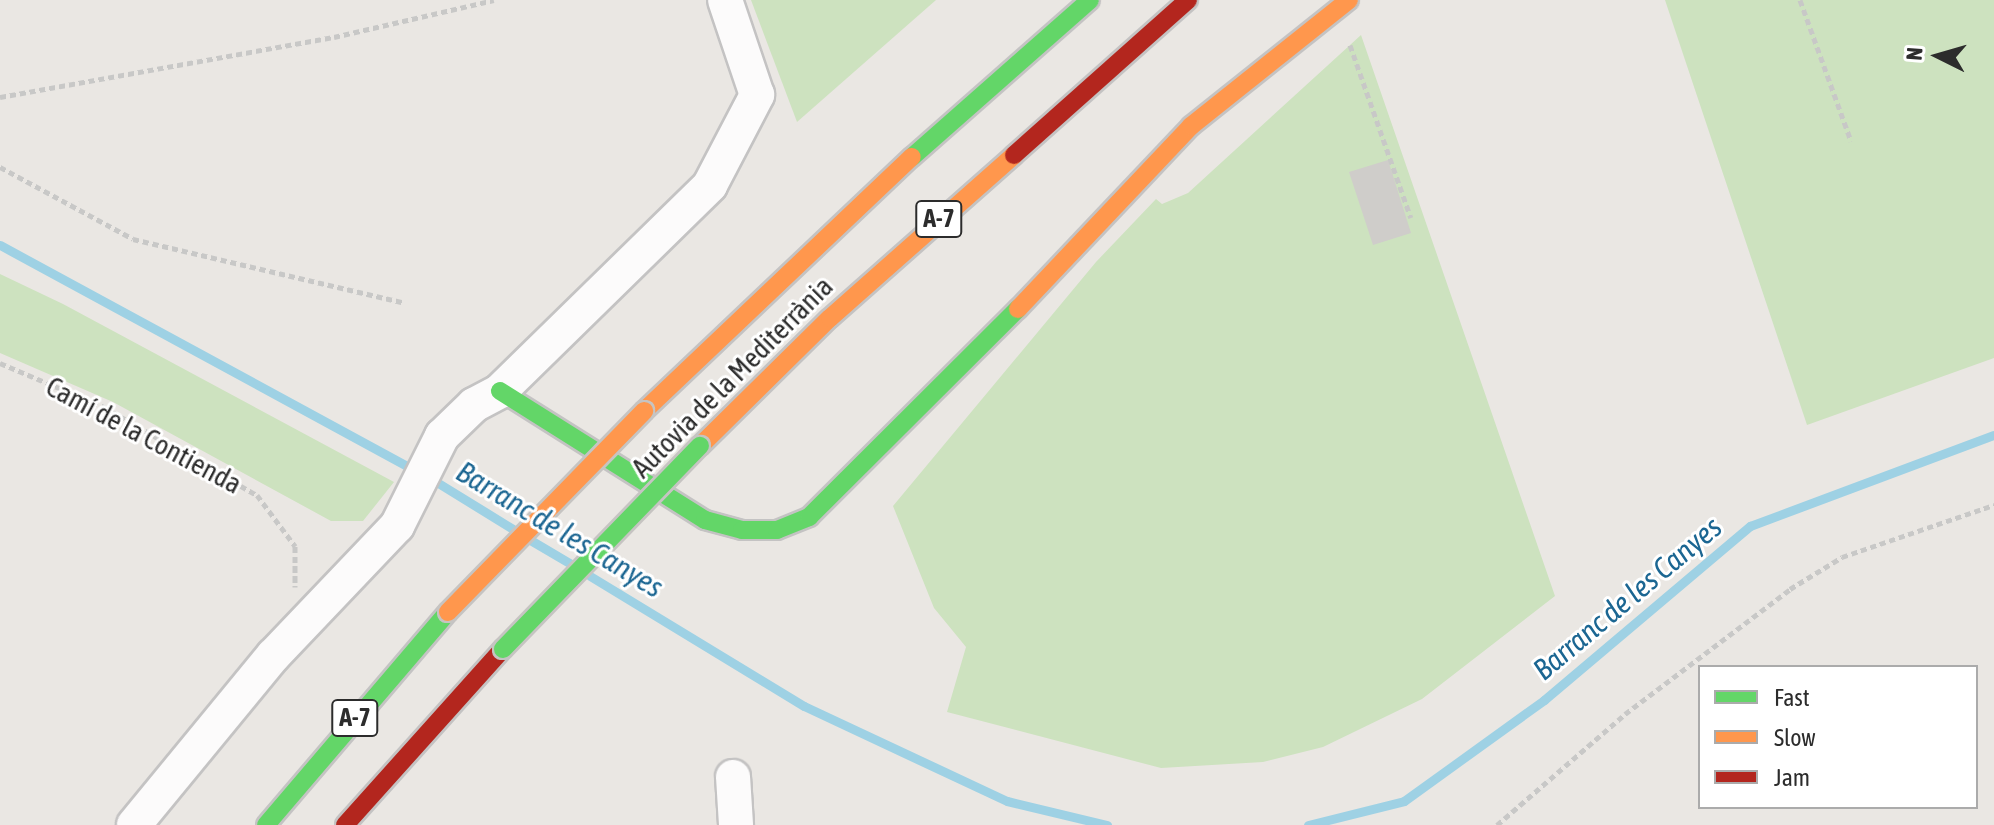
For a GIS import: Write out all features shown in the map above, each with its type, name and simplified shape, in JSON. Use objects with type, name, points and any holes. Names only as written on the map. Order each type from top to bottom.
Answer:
[{"type":"main road","name":"Autovia de la Mediterrània","points":[[266,825],[448,612],[644,411],[838,222],[1090,0]]},
{"type":"main road","name":"Autovia de la Mediterrània","points":[[345,825],[503,649],[700,446],[830,318],[1188,0]]},
{"type":"main road","points":[[500,391],[705,520],[742,530],[777,530],[809,517],[1047,281],[1191,126],[1343,5]]},
{"type":"street","points":[[134,825],[273,656],[397,526],[442,436],[474,405],[500,391],[710,185],[757,95],[725,0]]},
{"type":"street","points":[[733,777],[736,825]]},
{"type":"path","points":[[0,97],[334,37],[494,0]]},
{"type":"path","points":[[1800,0],[1851,141]]},
{"type":"path","points":[[1343,5],[1411,218]]},
{"type":"path","points":[[0,167],[133,239],[405,303]]},
{"type":"path","name":"Camí de la Contienda","points":[[0,363],[102,406],[257,495],[295,546],[295,601]]},
{"type":"path","points":[[1497,825],[1625,714],[1790,589],[1842,557],[1994,505]]},
{"type":"green space","points":[[751,0],[936,0],[797,122]]},
{"type":"green space","points":[[1665,0],[1994,0],[1994,358],[1807,425]]},
{"type":"green space","points":[[1361,35],[1555,596],[1422,699],[1323,747],[1263,762],[1161,768],[947,712],[966,647],[934,608],[893,506],[1096,262],[1156,199],[1162,204],[1188,193]]},
{"type":"green space","points":[[0,274],[63,304],[394,482],[363,521],[331,521],[113,402],[0,353]]},
{"type":"building","points":[[1388,160],[1411,233],[1373,245],[1349,172]]},
{"type":"waterway","name":"Barranc de les Canyes","points":[[0,245],[417,471]]},
{"type":"waterway","name":"Barranc de les Canyes","points":[[1308,825],[1404,801],[1544,700],[1750,526],[1994,435]]},
{"type":"waterway","name":"Barranc de les Canyes","points":[[430,478],[513,529]]},
{"type":"waterway","name":"Barranc de les Canyes","points":[[532,541],[571,564]]},
{"type":"waterway","name":"Barranc de les Canyes","points":[[590,576],[804,706],[1007,801],[1107,825]]},
{"type":"traffic: fast","points":[[912,157],[1090,0]]},
{"type":"traffic: fast","points":[[500,391],[705,520],[742,530],[777,530],[809,517],[1018,309]]},
{"type":"traffic: fast","points":[[503,649],[700,446]]},
{"type":"traffic: fast","points":[[266,825],[448,612]]},
{"type":"traffic: slow","points":[[1018,309],[1191,126],[1349,0]]},
{"type":"traffic: slow","points":[[700,446],[830,318],[1014,155]]},
{"type":"traffic: slow","points":[[644,411],[912,157]]},
{"type":"traffic: slow","points":[[448,612],[644,411]]},
{"type":"traffic: jam","points":[[1014,155],[1188,0]]},
{"type":"traffic: jam","points":[[345,825],[503,649]]}]
